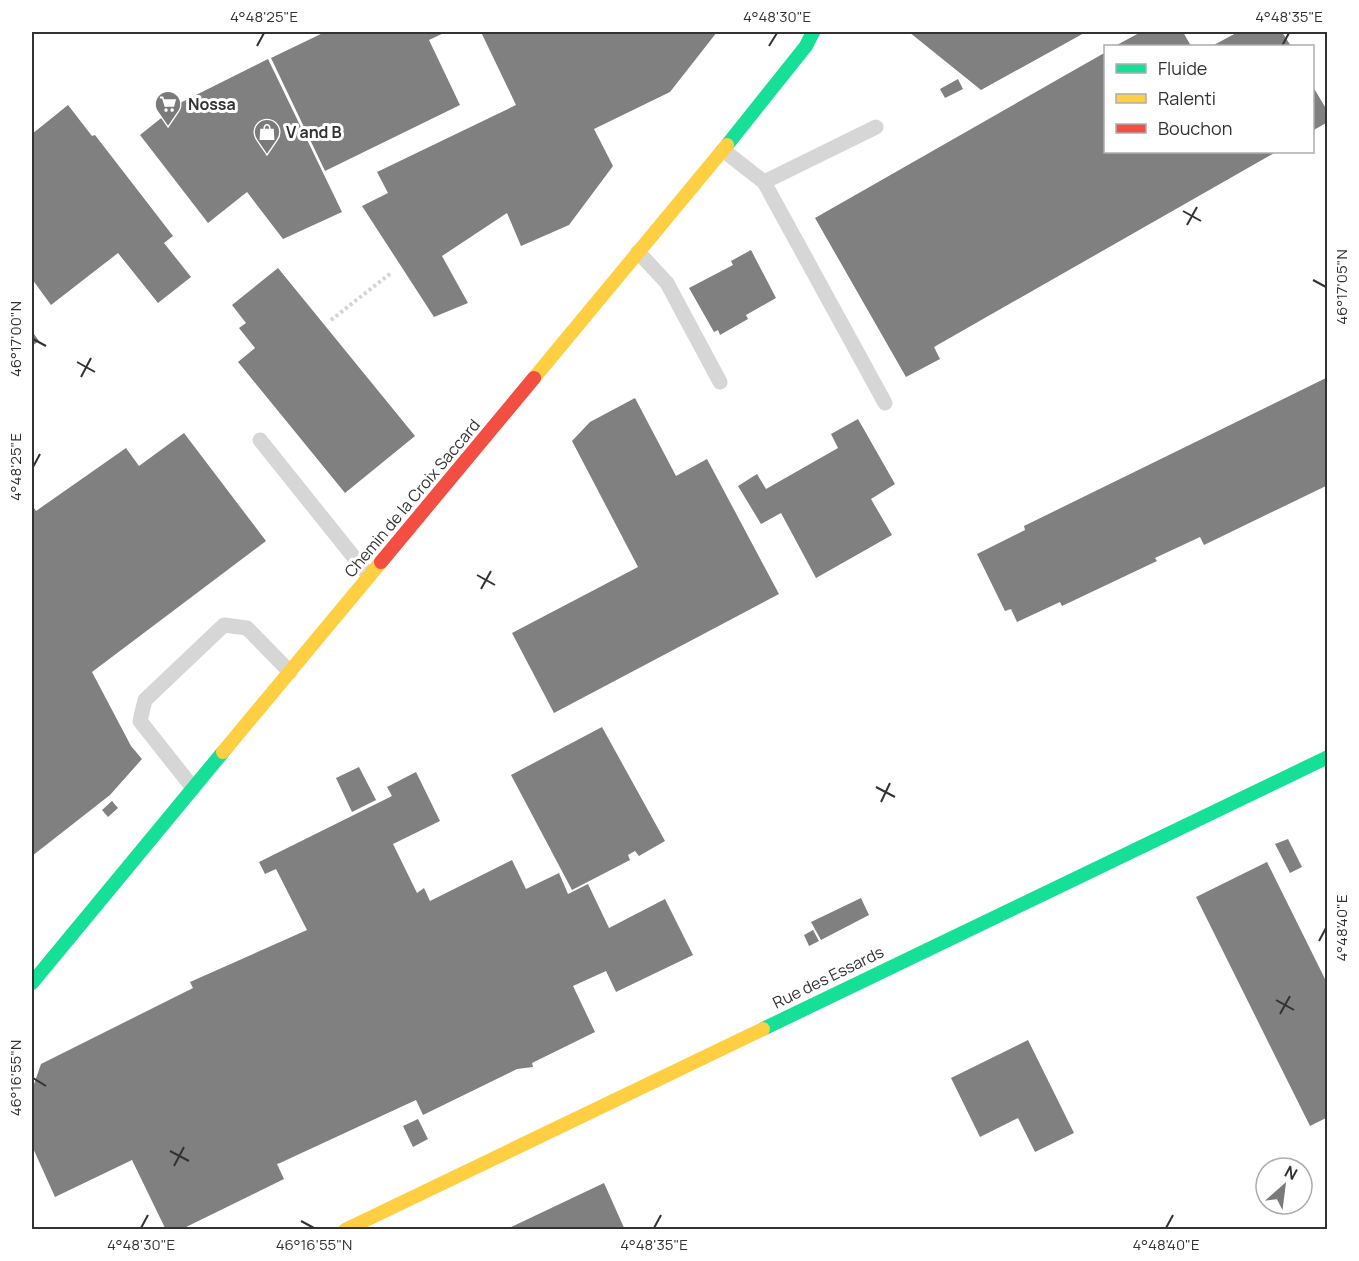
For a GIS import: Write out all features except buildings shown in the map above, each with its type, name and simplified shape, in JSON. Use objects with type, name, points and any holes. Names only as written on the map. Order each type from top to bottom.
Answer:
[{"type":"street","name":"Chemin de la Croix Saccard","points":[[32,983],[723,150],[806,46],[813,32]]},
{"type":"street","name":"Rue des Essards","points":[[345,1230],[1328,757]]},
{"type":"lane","points":[[764,182],[876,127]]},
{"type":"lane","points":[[723,150],[764,182],[885,403]]},
{"type":"lane","points":[[638,252],[667,283],[720,382]]},
{"type":"lane","points":[[260,440],[369,576]]},
{"type":"lane","points":[[193,788],[140,722],[145,700],[224,625],[247,628],[290,672]]},
{"type":"path","points":[[331,320],[391,273]]},
{"type":"traffic: fast","points":[[727,145],[806,46],[813,32]]},
{"type":"traffic: fast","points":[[32,983],[223,752]]},
{"type":"traffic: fast","points":[[763,1029],[1328,757]]},
{"type":"traffic: slow","points":[[534,378],[727,145]]},
{"type":"traffic: slow","points":[[223,752],[381,562]]},
{"type":"traffic: slow","points":[[345,1230],[763,1029]]},
{"type":"traffic: jam","points":[[381,562],[534,378]]},
{"type":"place","name":"Nossa","points":[[168,127]]},
{"type":"place","name":"V and B","points":[[267,155]]}]
